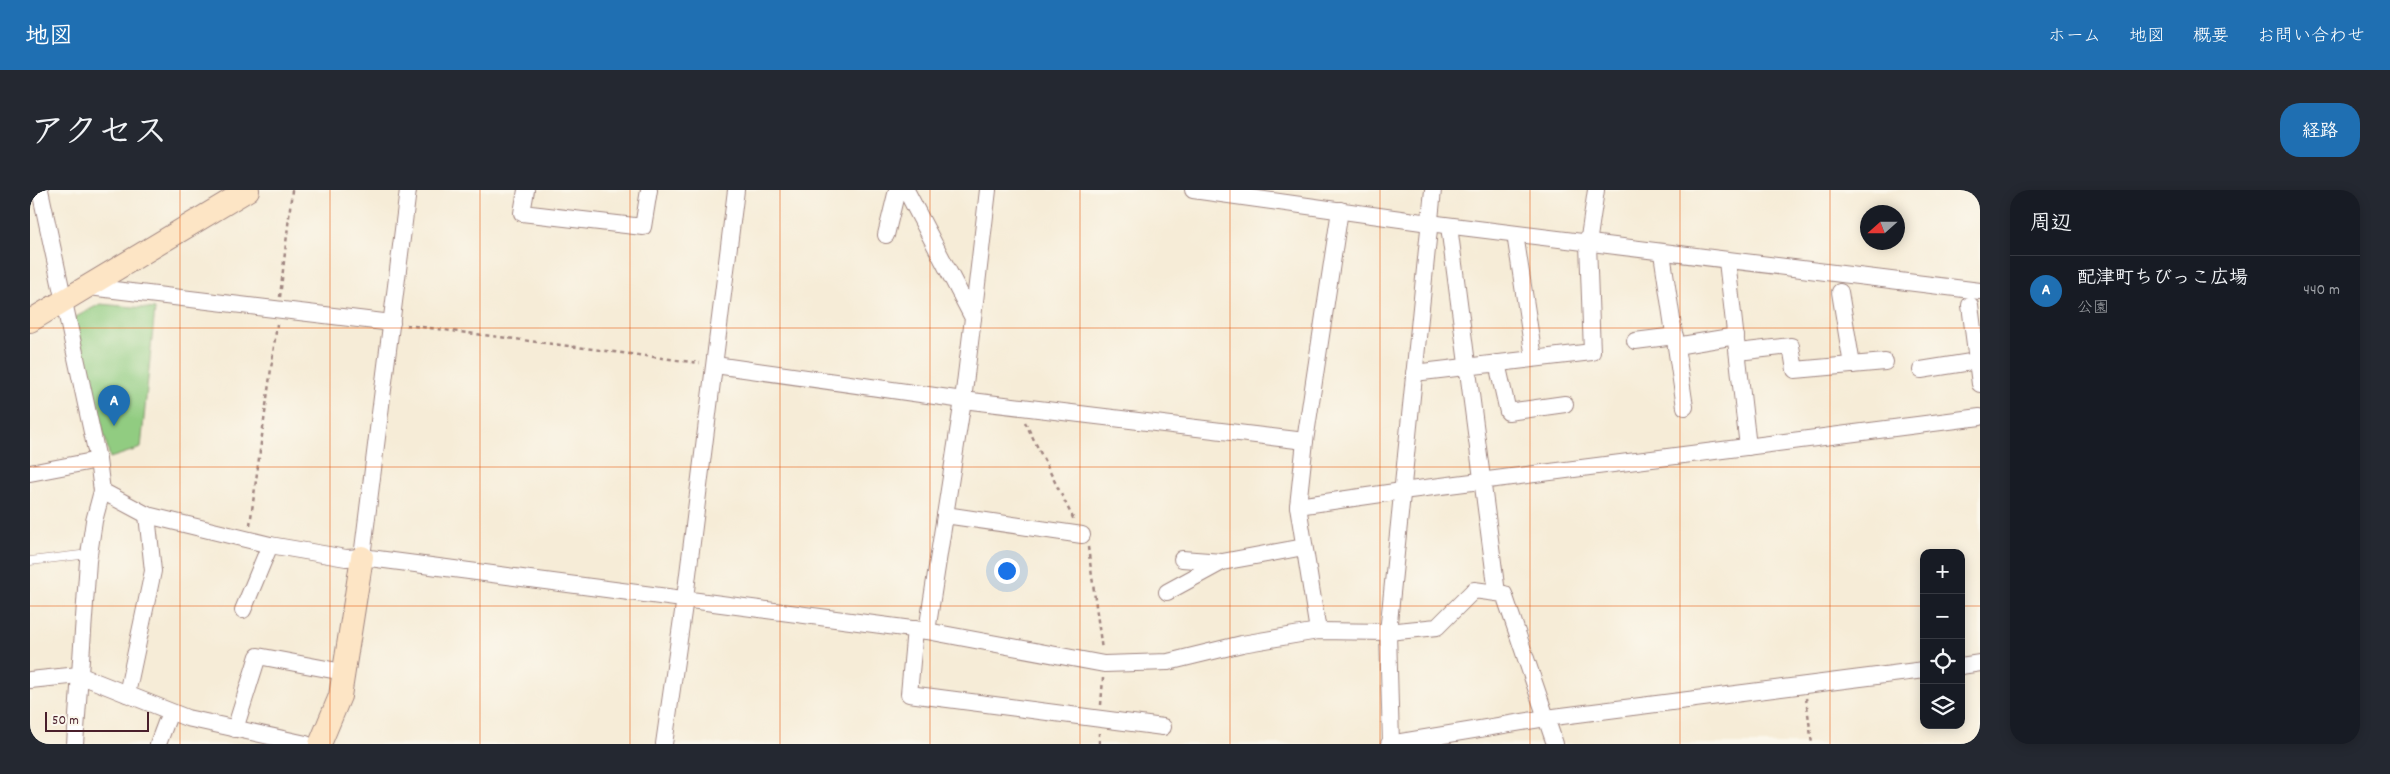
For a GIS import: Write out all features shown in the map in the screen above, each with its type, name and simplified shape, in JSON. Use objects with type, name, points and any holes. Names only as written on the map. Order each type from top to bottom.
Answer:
[{"type":"street","points":[[40,190],[62,302],[98,460],[102,491],[94,521],[89,554],[75,744]]},
{"type":"street","points":[[30,321],[248,190]]},
{"type":"street","points":[[320,744],[340,696],[344,672],[362,558],[408,190]]},
{"type":"street","points":[[526,190],[522,213],[643,227],[649,190]]},
{"type":"street","points":[[664,744],[685,598],[736,190]]},
{"type":"street","points":[[886,235],[897,190]]},
{"type":"street","points":[[906,190],[973,318]]},
{"type":"street","points":[[988,190],[963,400],[945,515],[909,694],[1163,727]]},
{"type":"street","points":[[1193,190],[1266,195],[1340,210],[1429,224],[1980,291]]},
{"type":"street","points":[[1433,190],[1388,632],[1390,744],[1546,718],[1920,670]]},
{"type":"street","points":[[1414,373],[1592,352],[1588,244],[1596,190]]},
{"type":"street","points":[[1318,631],[1298,506],[1305,441],[1340,210]]},
{"type":"street","points":[[1449,226],[1466,367],[1484,480],[1497,593]]},
{"type":"street","points":[[1514,234],[1534,358]]},
{"type":"street","points":[[1662,253],[1685,407]]},
{"type":"street","points":[[1727,260],[1748,447]]},
{"type":"street","points":[[88,287],[392,323]]},
{"type":"street","points":[[1840,292],[1852,365]]},
{"type":"street","points":[[1970,305],[1980,384]]},
{"type":"street","points":[[1634,342],[1675,341],[1791,346],[1795,370],[1885,362]]},
{"type":"street","points":[[1921,370],[1977,361]]},
{"type":"street","points":[[1498,363],[1508,412],[1566,404]]},
{"type":"street","points":[[714,365],[963,400],[1305,441]]},
{"type":"street","points":[[1298,506],[1484,480],[1980,418]]},
{"type":"street","points":[[30,473],[98,460]]},
{"type":"street","points":[[102,491],[147,515],[248,538],[270,545],[346,558],[362,558],[685,598],[921,630],[1104,664],[1168,662],[1242,644],[1318,631],[1388,632],[1437,627],[1474,590],[1504,594],[1555,744]]},
{"type":"street","points":[[127,694],[152,571],[147,515]]},
{"type":"street","points":[[945,515],[1082,534]]},
{"type":"street","points":[[244,610],[270,545]]},
{"type":"street","points":[[1182,558],[1222,562],[1304,547]]},
{"type":"street","points":[[1167,592],[1222,562]]},
{"type":"street","points":[[235,729],[258,656],[344,672]]},
{"type":"street","points":[[1965,665],[1980,663]]},
{"type":"street","points":[[30,680],[79,675],[187,718],[306,744]]},
{"type":"street","points":[[158,744],[170,712]]},
{"type":"lane","points":[[30,561],[89,554]]},
{"type":"path","points":[[248,538],[279,310],[292,190]]},
{"type":"path","points":[[392,323],[714,365]]},
{"type":"path","points":[[1804,685],[1812,744]]},
{"type":"green space","points":[[100,304],[155,309],[141,448],[110,458],[74,318]]},
{"type":"place","name":"配津町ちびっこ広場","points":[[114,426]]}]
